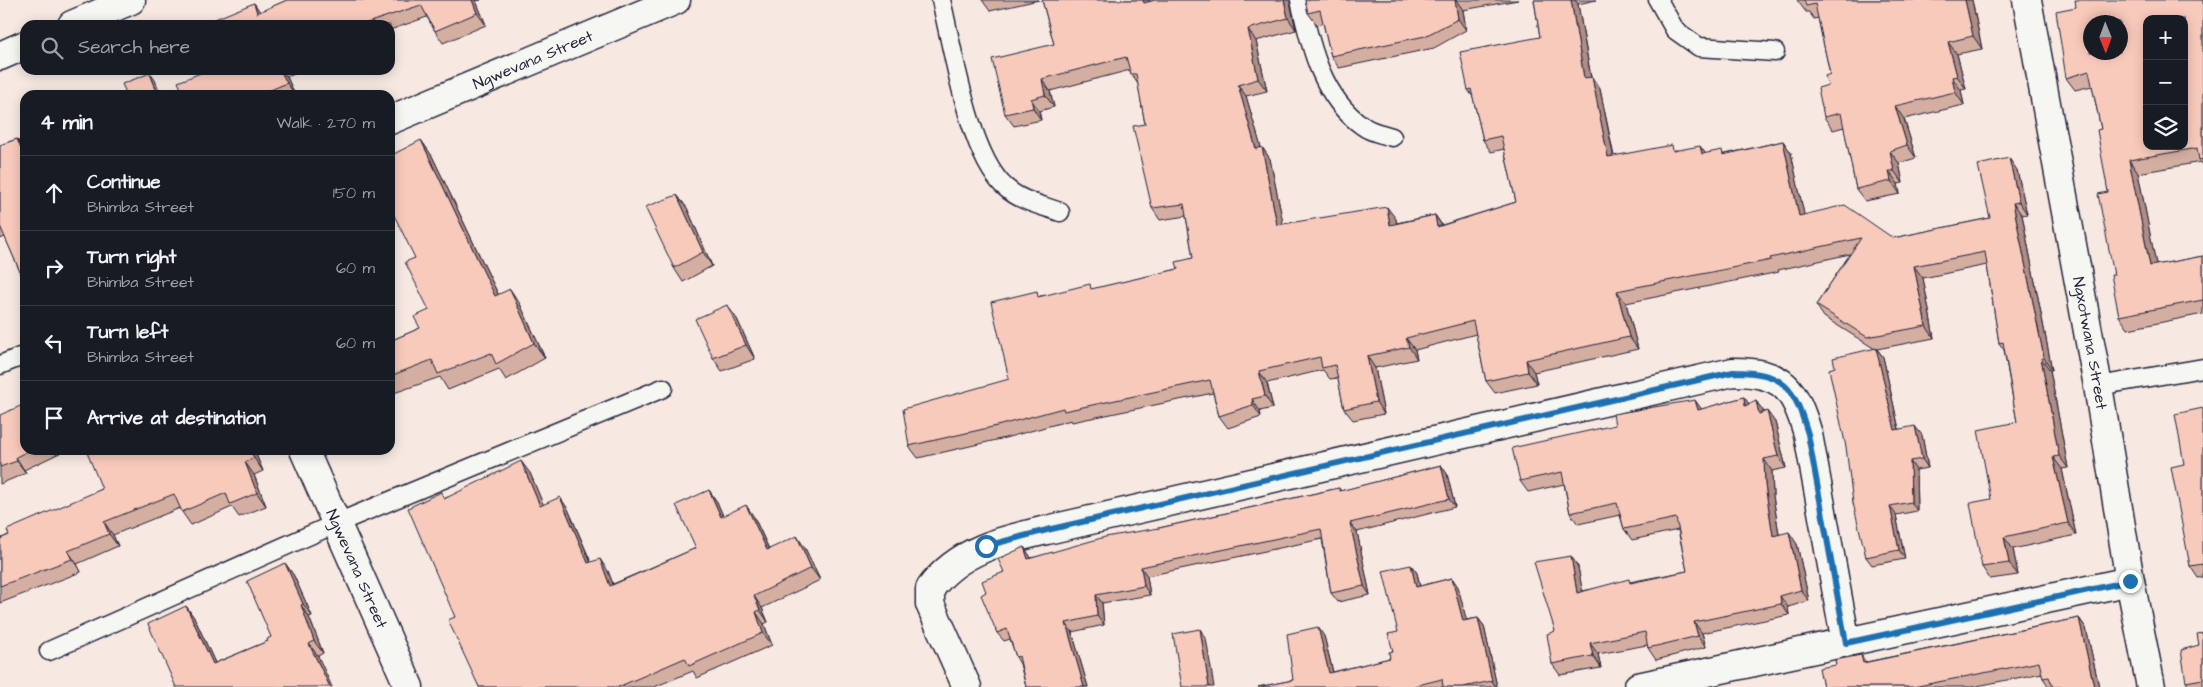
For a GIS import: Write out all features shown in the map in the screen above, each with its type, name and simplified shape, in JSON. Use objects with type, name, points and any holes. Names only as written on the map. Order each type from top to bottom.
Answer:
[{"type":"street","points":[[84,20],[131,0]]},
{"type":"street","name":"Ngwevana Street","points":[[395,118],[676,0]]},
{"type":"street","name":"Ngxotwana Street","points":[[2027,0],[2098,386],[2130,581],[2151,687]]},
{"type":"street","points":[[0,56],[20,47]]},
{"type":"street","points":[[967,687],[930,604],[930,590],[951,566],[963,557],[986,546],[1047,530],[1733,372],[1753,372],[1770,376],[1793,392],[1799,404],[1808,434],[1846,643]]},
{"type":"street","name":"Ngwevana Street","points":[[306,455],[409,687]]},
{"type":"street","points":[[1638,687],[2130,581]]},
{"type":"lane","points":[[941,0],[976,142],[992,175],[1019,198],[1060,212]]},
{"type":"lane","points":[[1300,0],[1309,41],[1322,76],[1334,96],[1363,127],[1392,137]]},
{"type":"lane","points":[[1658,0],[1675,30],[1699,47],[1775,52]]},
{"type":"lane","points":[[0,365],[20,357]]},
{"type":"lane","points":[[2098,386],[2203,368]]},
{"type":"lane","points":[[49,651],[337,523],[663,388]]},
{"type":"building","points":[[287,0],[472,0],[477,13],[435,31],[421,5],[376,20],[215,19],[254,3],[257,13]]},
{"type":"building","points":[[1042,0],[1143,0],[1144,3],[1155,0],[1284,0],[1288,18],[1248,29],[1258,79],[1238,85],[1256,149],[1262,147],[1277,225],[1387,207],[1390,225],[1435,215],[1437,227],[1516,202],[1501,136],[1483,140],[1471,89],[1468,90],[1460,52],[1540,37],[1534,0],[1571,0],[1584,78],[1592,77],[1608,157],[1672,145],[1673,151],[1700,146],[1702,154],[1722,150],[1723,155],[1783,141],[1799,216],[1845,205],[1893,238],[1990,218],[1978,165],[2009,158],[2019,202],[2013,203],[2044,358],[2041,358],[2059,456],[2053,457],[2068,523],[2004,537],[2009,563],[1982,567],[1970,503],[1991,499],[1978,430],[2017,422],[2003,342],[1999,343],[1985,252],[1914,266],[1926,326],[1867,337],[1816,305],[1861,238],[1770,258],[1771,260],[1617,291],[1629,337],[1526,360],[1528,372],[1486,381],[1473,321],[1406,338],[1409,347],[1367,356],[1376,402],[1344,409],[1335,365],[1322,368],[1320,357],[1259,371],[1265,396],[1252,399],[1253,405],[1219,416],[1210,380],[1064,411],[1063,408],[997,426],[909,446],[903,409],[1009,379],[991,302],[1037,291],[1038,297],[1090,284],[1091,289],[1178,269],[1176,262],[1193,258],[1184,204],[1152,208],[1133,126],[1145,124],[1136,74],[1131,74],[1126,57],[1042,79],[1045,95],[1031,99],[1033,108],[1005,114],[992,59],[1054,44]]},
{"type":"building","points":[[1305,0],[1455,0],[1458,19],[1425,36],[1331,56],[1320,10],[1308,13]]},
{"type":"building","points":[[1804,0],[1965,0],[1973,36],[1948,42],[1957,76],[1952,77],[1955,92],[1895,106],[1907,145],[1890,151],[1894,171],[1889,171],[1891,181],[1856,189],[1841,113],[1824,117],[1818,88],[1828,85],[1825,76],[1830,74],[1815,4],[1806,6]]},
{"type":"building","points":[[2075,0],[2203,0],[2203,159],[2199,160],[2197,148],[2188,150],[2188,15],[2143,15],[2143,150],[2186,150],[2129,160],[2150,266],[2203,256],[2203,300],[2119,316],[2111,275],[2114,275],[2098,194],[2108,192],[2097,130],[2101,129],[2089,71],[2066,78],[2056,11],[2076,7]]},
{"type":"building","points":[[145,75],[151,75],[156,90],[125,90],[122,84]]},
{"type":"building","points":[[196,75],[283,75],[287,83],[271,90],[182,90],[178,82]]},
{"type":"building","points":[[17,139],[20,146],[20,272],[0,226],[0,145]]},
{"type":"building","points":[[421,140],[495,296],[510,289],[534,343],[496,364],[491,353],[438,374],[432,360],[395,374],[395,339],[420,328],[414,317],[429,310],[405,262],[415,258],[395,217],[395,153]]},
{"type":"building","points":[[677,195],[703,252],[674,268],[645,207]]},
{"type":"building","points":[[727,305],[746,345],[713,358],[695,319]]},
{"type":"building","points":[[1876,348],[1895,430],[1915,426],[1922,459],[1910,461],[1911,502],[1890,506],[1899,550],[1866,557],[1853,503],[1846,447],[1829,369],[1835,367],[1833,358]]},
{"type":"building","points":[[1744,397],[1745,406],[1756,401],[1759,414],[1767,411],[1778,456],[1764,459],[1765,485],[1773,536],[1789,532],[1801,590],[1780,596],[1781,604],[1694,622],[1698,636],[1648,648],[1645,632],[1590,643],[1593,656],[1552,664],[1547,634],[1555,631],[1534,562],[1571,556],[1577,593],[1629,579],[1630,583],[1687,571],[1676,518],[1624,529],[1617,503],[1570,513],[1562,472],[1520,481],[1512,448],[1615,425],[1613,414],[1695,400],[1698,410]]},
{"type":"building","points":[[20,406],[20,455],[16,457],[17,461],[0,467],[0,415]]},
{"type":"building","points":[[2203,408],[2203,564],[2190,566],[2171,467],[2184,464],[2175,414]]},
{"type":"building","points":[[88,455],[252,455],[254,458],[245,462],[257,493],[230,504],[226,493],[182,512],[174,494],[104,522],[109,534],[68,551],[72,559],[0,586],[0,539],[9,535],[7,530],[102,489]]},
{"type":"building","points":[[521,461],[540,506],[560,497],[588,563],[600,559],[610,586],[696,548],[676,505],[709,490],[721,517],[746,505],[767,550],[797,536],[811,568],[754,596],[760,610],[756,612],[763,633],[689,666],[685,658],[618,687],[479,687],[448,620],[455,617],[408,508],[441,492],[444,499]]},
{"type":"building","points":[[1441,465],[1449,499],[1350,523],[1364,586],[1331,593],[1321,529],[1141,567],[1144,586],[1096,595],[1097,616],[1066,623],[1084,687],[1026,687],[1019,656],[1016,657],[1007,629],[997,633],[981,595],[986,592],[982,581],[1004,572],[998,559],[1024,547],[1028,559],[1105,537],[1159,528],[1339,488],[1340,491]]},
{"type":"building","points":[[285,563],[303,604],[301,605],[314,641],[309,644],[330,687],[176,687],[148,624],[186,606],[213,664],[268,641],[267,639],[271,637],[247,581]]},
{"type":"building","points":[[1411,565],[1416,587],[1452,578],[1463,621],[1478,618],[1492,681],[1463,687],[1443,687],[1442,679],[1410,687],[1258,687],[1293,680],[1287,634],[1318,627],[1329,673],[1390,658],[1389,652],[1393,651],[1388,634],[1398,632],[1383,571]]},
{"type":"building","points":[[2079,618],[2094,687],[2053,687],[2049,677],[2043,678],[2039,662],[1913,687],[1823,687],[1819,668],[1836,665],[1835,660],[1861,655],[1863,663]]},
{"type":"building","points":[[1200,629],[1209,687],[1182,687],[1173,634]]},
{"type":"building","points":[[2203,633],[2203,679],[2186,682],[2181,650],[2199,645],[2197,634]]},
{"type":"route","points":[[986,546],[1011,538],[1733,372],[1753,372],[1770,376],[1793,392],[1799,404],[1808,434],[1846,643],[2130,581]]}]
